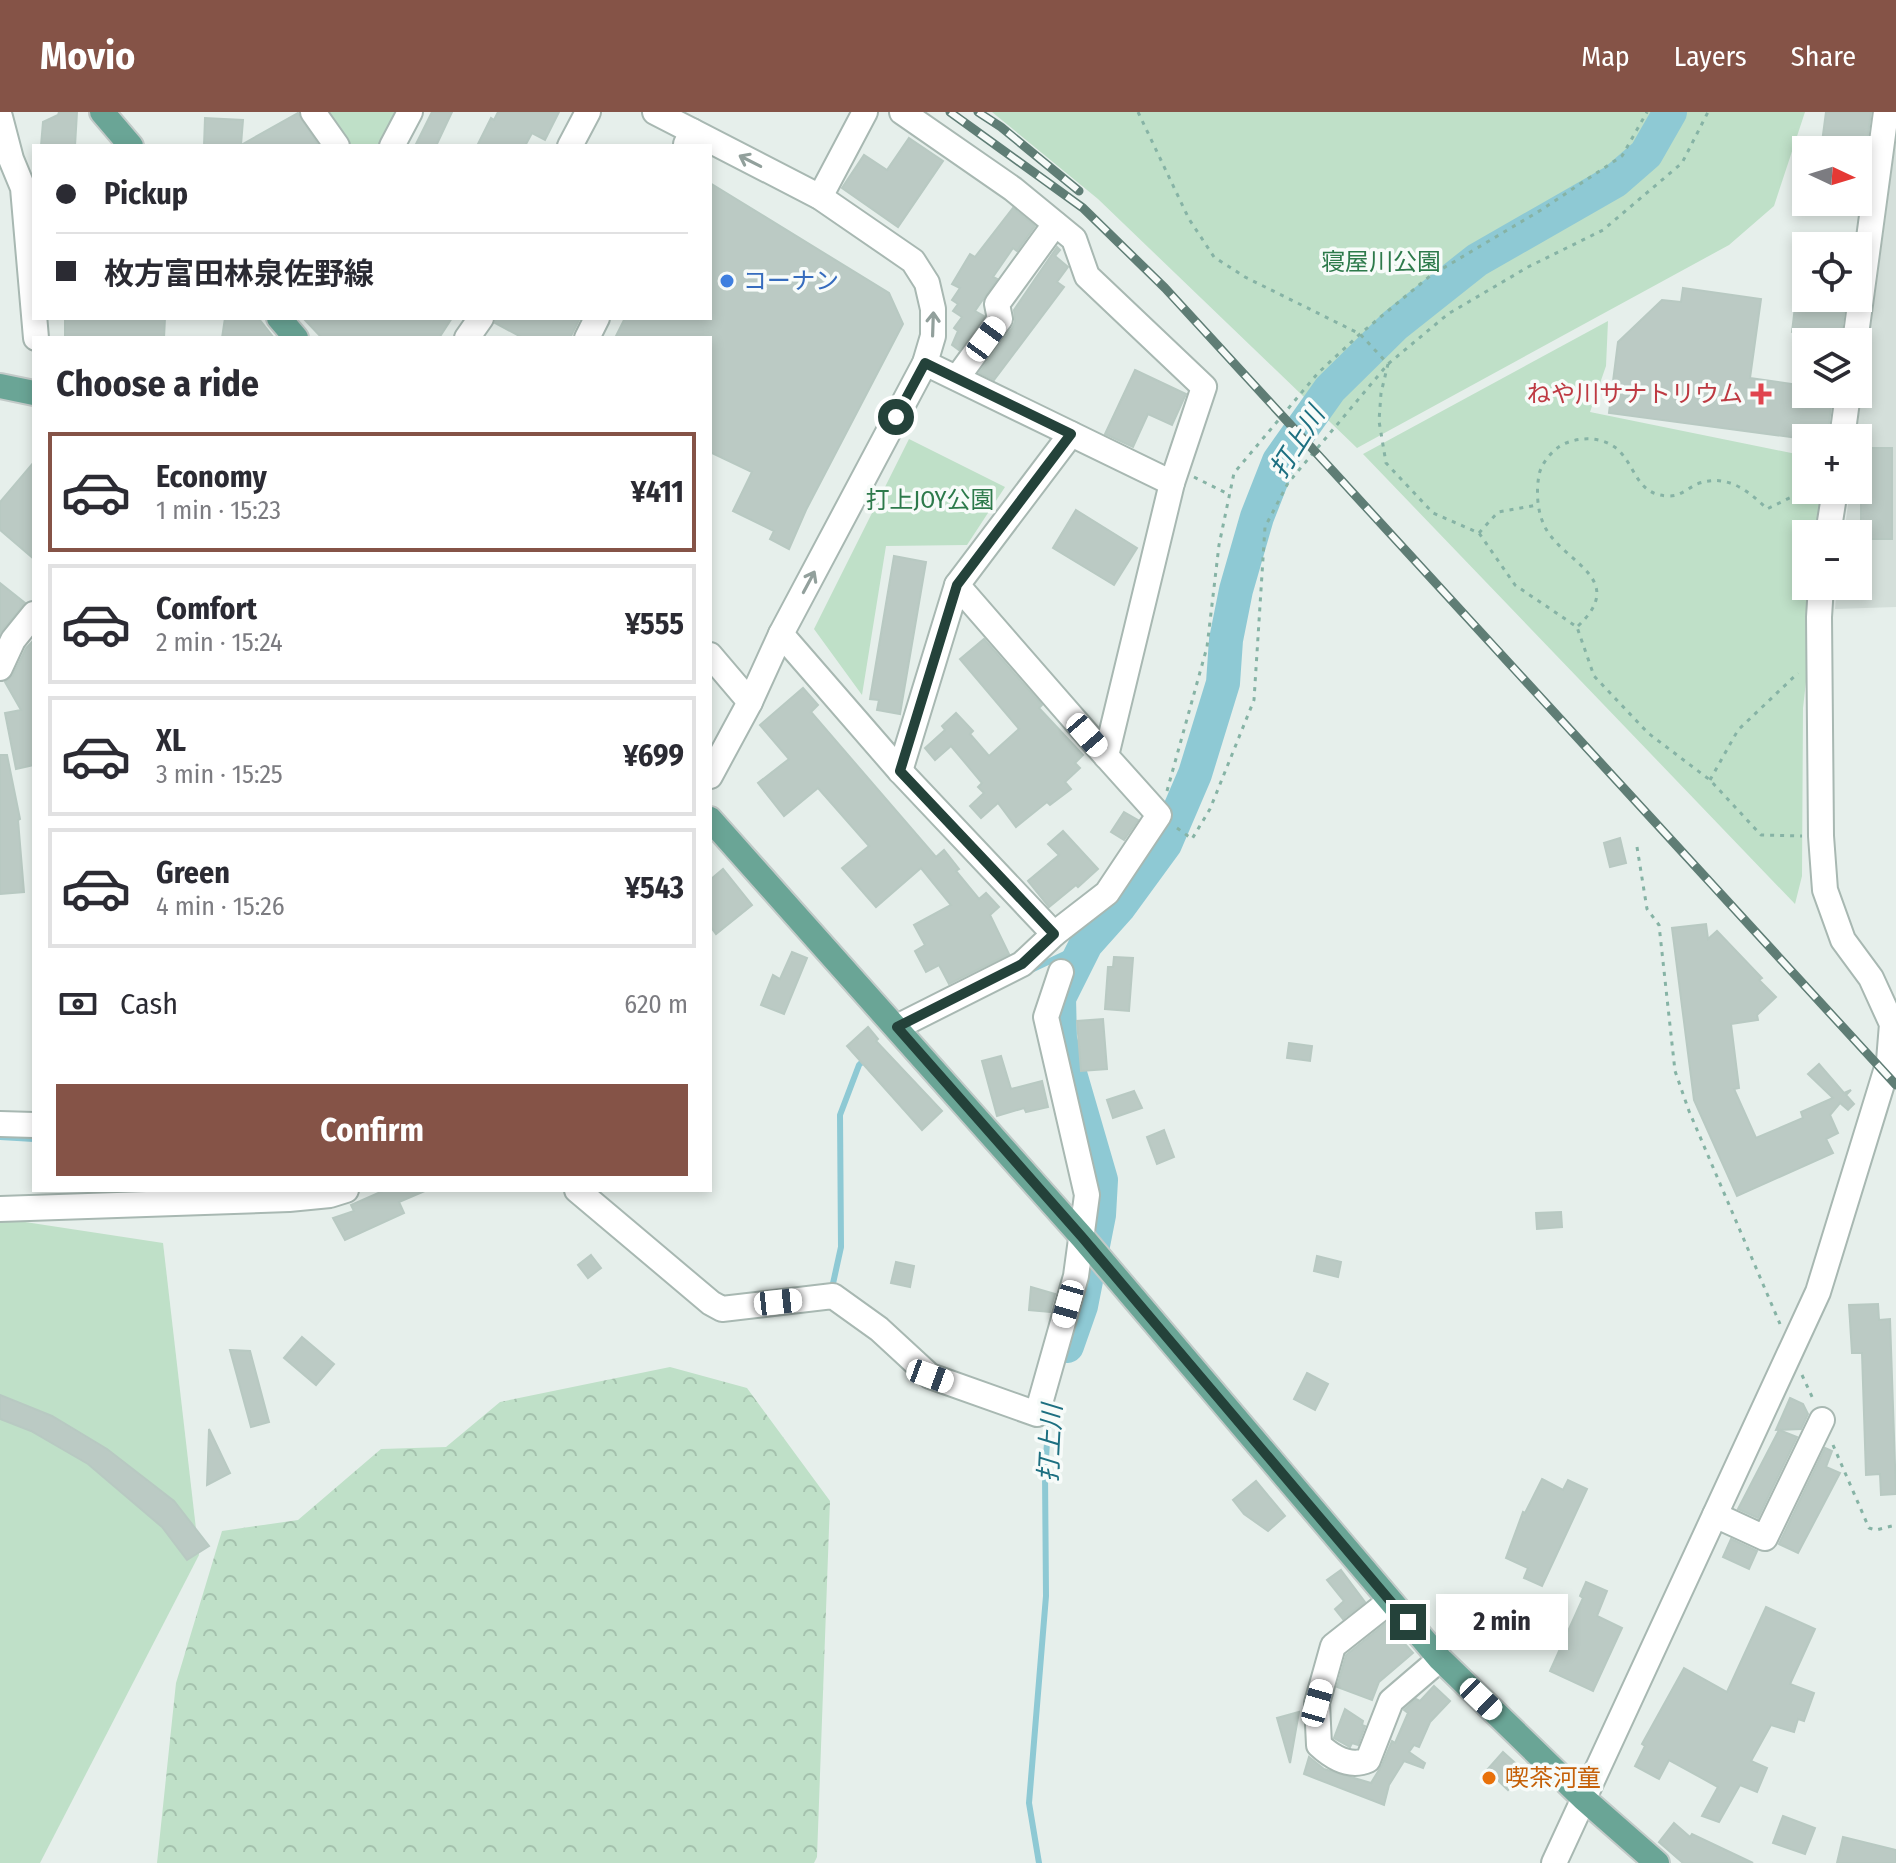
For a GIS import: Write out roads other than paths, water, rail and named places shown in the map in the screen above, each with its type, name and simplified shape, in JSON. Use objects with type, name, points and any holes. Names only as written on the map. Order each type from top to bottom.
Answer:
[{"type":"main road","points":[[102,112],[129,144]]},
{"type":"main road","points":[[281,320],[294,336]]},
{"type":"main road","points":[[0,386],[32,393]]},
{"type":"main road","points":[[712,821],[1082,1237],[1440,1659],[1583,1798],[1657,1863]]},
{"type":"street","points":[[313,112],[336,144]]},
{"type":"street","points":[[393,144],[410,112]]},
{"type":"street","points":[[571,144],[588,112]]},
{"type":"street","points":[[655,112],[689,139]]},
{"type":"street","points":[[820,197],[865,112]]},
{"type":"street","points":[[902,112],[1013,189],[1074,239],[1087,276],[1204,387],[1175,476],[1106,756]]},
{"type":"street","points":[[1857,328],[1886,112]]},
{"type":"street","points":[[0,117],[5,161],[23,188],[32,292]]},
{"type":"street","points":[[712,149],[820,197],[913,261],[927,283],[933,309],[933,336],[925,363],[781,634],[750,702],[712,772]]},
{"type":"street","points":[[957,378],[1000,319],[997,304],[1055,224]]},
{"type":"street","points":[[925,363],[1071,434],[1175,476]]},
{"type":"street","points":[[900,771],[957,585],[1071,434]]},
{"type":"street","points":[[897,1027],[1022,964],[1054,934],[1107,893],[1159,815],[957,585]]},
{"type":"street","points":[[1554,1863],[1818,1292],[1889,1061],[1892,1024],[1871,978],[1843,940],[1825,890],[1821,836],[1820,600]]},
{"type":"street","points":[[0,668],[13,640],[31,625]]},
{"type":"street","points":[[781,634],[900,771],[1054,934]]},
{"type":"street","points":[[712,657],[750,702]]},
{"type":"street","points":[[579,1192],[722,1309],[833,1296],[879,1329],[930,1376],[1037,1414],[1076,1276],[1087,1195],[1046,1017],[1061,972]]},
{"type":"street","points":[[0,1124],[32,1125]]},
{"type":"street","points":[[0,1209],[229,1196],[317,1196],[336,1192]]},
{"type":"street","points":[[1715,1515],[1765,1538],[1822,1420]]},
{"type":"street","points":[[1390,1601],[1333,1646],[1317,1703],[1319,1745],[1346,1762],[1360,1764],[1368,1760],[1391,1701],[1440,1659]]},
{"type":"waterway","name":"打上川","points":[[1067,1346],[1081,1306],[1099,1215],[1101,1180],[1060,1039],[1059,998],[1086,944],[1119,907],[1165,844],[1195,774],[1223,683],[1226,640],[1236,590],[1257,517],[1279,461],[1330,389],[1395,325],[1477,260],[1615,181],[1646,154],[1670,112]]},
{"type":"waterway","name":"打上川","points":[[1031,970],[1086,944]]},
{"type":"waterway","name":"打上川","points":[[832,1288],[841,1247],[840,1115],[859,1065],[865,1059]]},
{"type":"waterway","name":"打上川","points":[[0,1137],[32,1139]]},
{"type":"waterway","name":"打上川","points":[[1039,1863],[1029,1803],[1046,1596],[1045,1473],[1049,1412]]},
{"type":"railway","points":[[950,112],[1083,208],[1165,288],[1896,1085]]},
{"type":"railway","points":[[978,112],[1079,191]]},
{"type":"place","name":"コーナン","points":[[727,281]]},
{"type":"place","name":"ねや川サナトリウム","points":[[1761,394]]},
{"type":"place","name":"喫茶河童","points":[[1489,1778]]},
{"type":"park label","name":"寝屋川公園","points":[[1381,262]]},
{"type":"park label","name":"打上JOY公園","points":[[930,500]]}]
